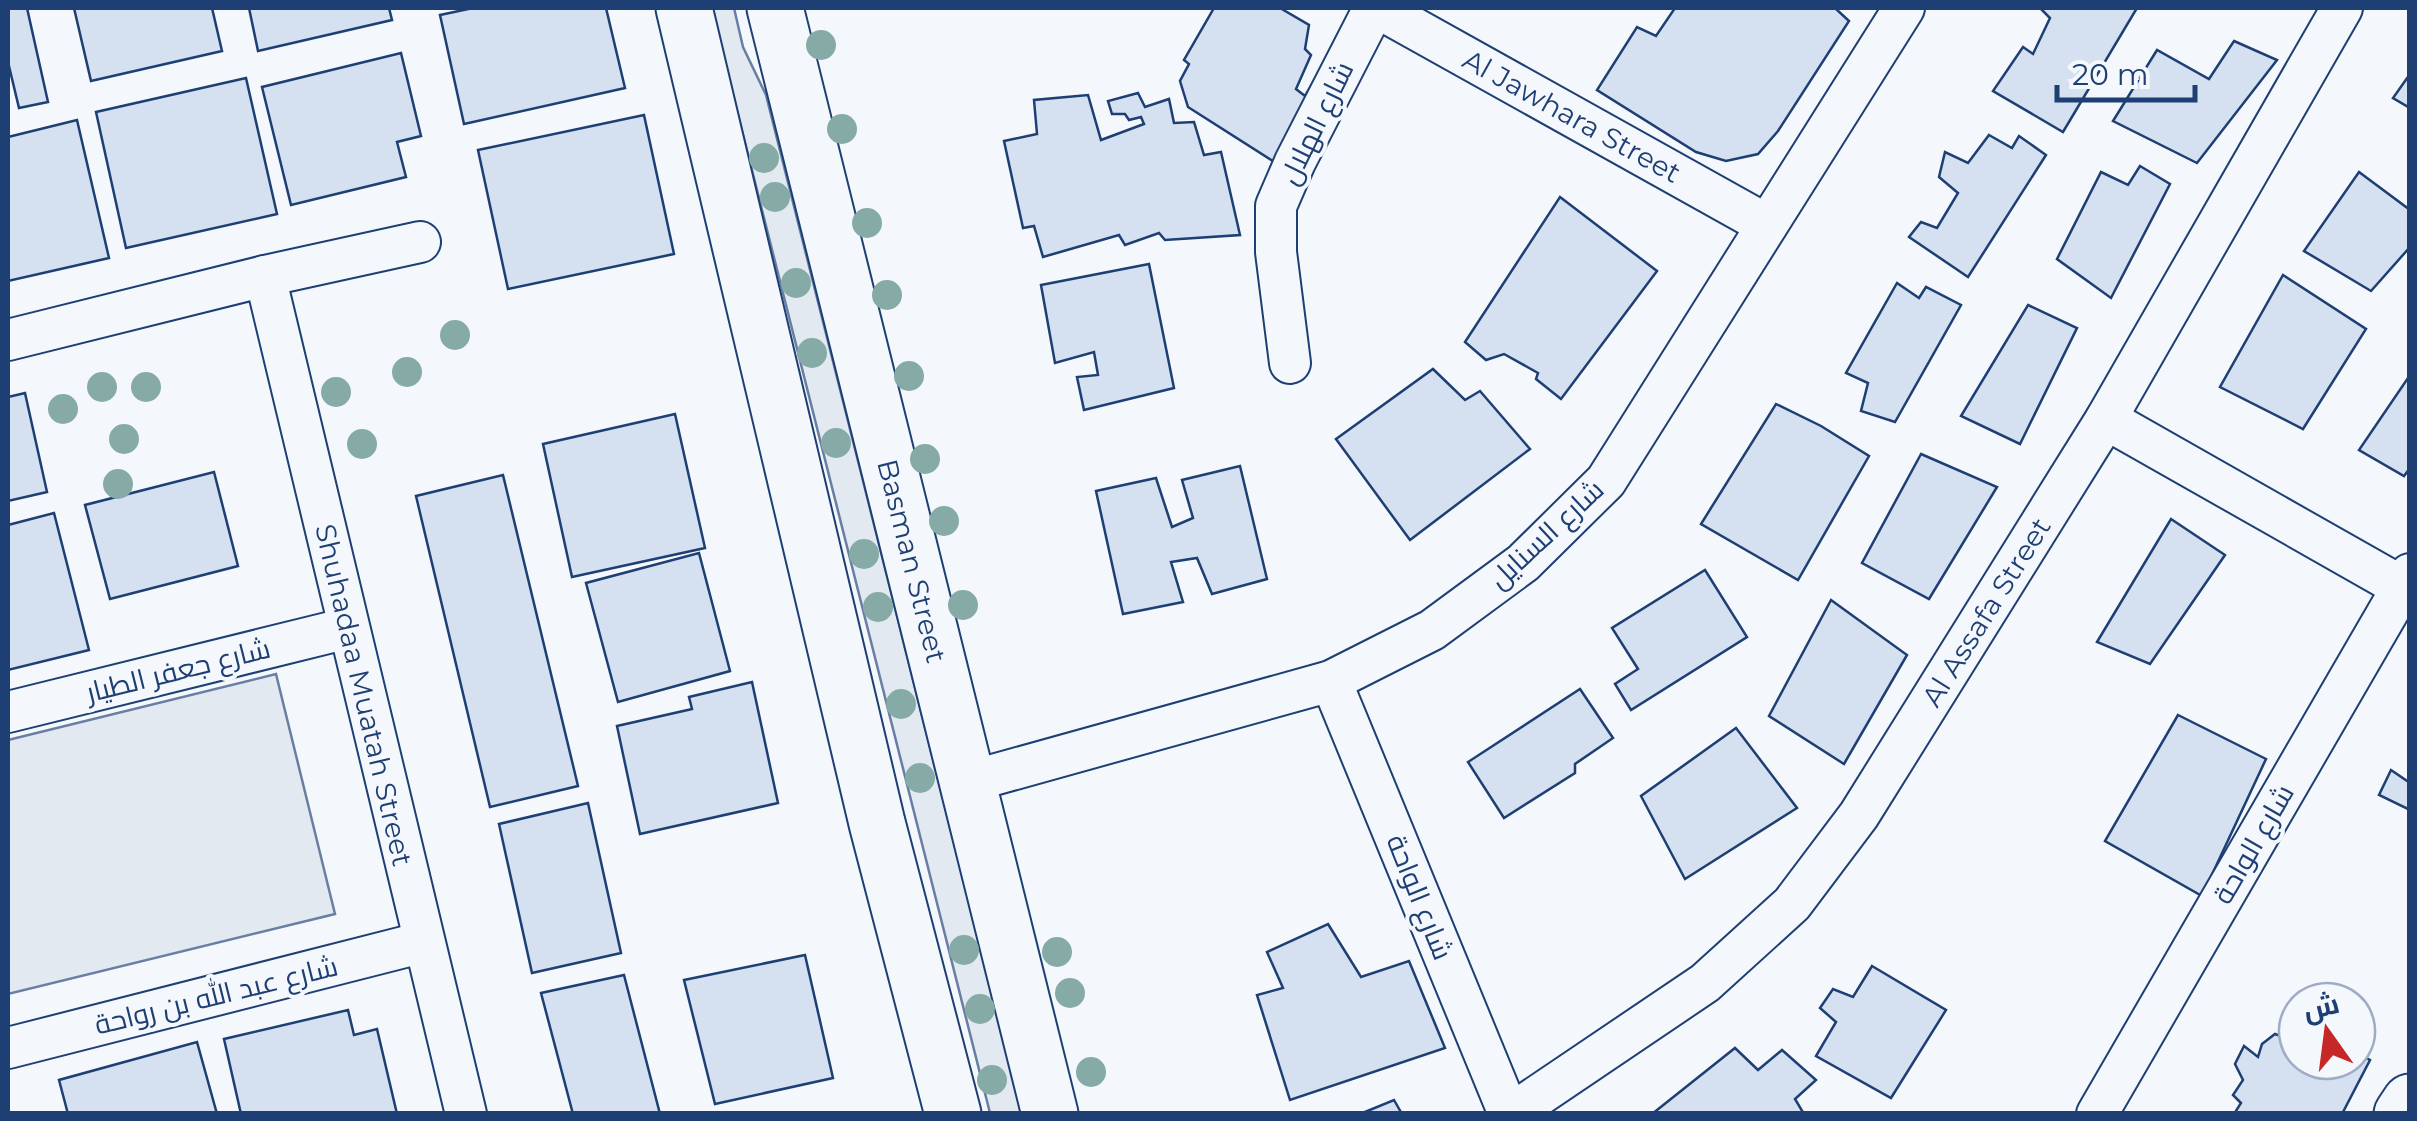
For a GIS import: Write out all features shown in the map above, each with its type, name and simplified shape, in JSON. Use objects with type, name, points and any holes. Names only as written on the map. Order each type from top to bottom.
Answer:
[{"type":"main road","points":[[684,8],[877,823],[953,1114]]},
{"type":"main road","name":"Basman Street","points":[[775,8],[1050,1114]]},
{"type":"main road","points":[[2402,1114],[2410,1102]]},
{"type":"street","name":"Al Jawhara Street","points":[[1376,8],[1766,225]]},
{"type":"street","name":"شارع الهلال","points":[[1290,363],[1276,252],[1276,206],[1376,8]]},
{"type":"street","name":"شارع السنايل","points":[[968,782],[1331,681],[1432,630],[1523,563],[1606,481],[1904,8]]},
{"type":"street","name":"Al Assafa Street","points":[[1510,1114],[1705,983],[1792,904],[1859,815],[2106,419],[2325,13]]},
{"type":"street","points":[[8,340],[264,276],[420,242]]},
{"type":"street","name":"Shuhadaa Muatah Street","points":[[264,276],[466,1114]]},
{"type":"street","points":[[2106,419],[2406,580]]},
{"type":"street","name":"شارع الواحة","points":[[2097,1114],[2406,580]]},
{"type":"street","name":"شارع جعفر الطيار","points":[[8,712],[348,628]]},
{"type":"street","name":"شارع الواحة","points":[[1331,681],[1510,1114]]},
{"type":"street","name":"شارع عبد الله بن رواحة","points":[[8,1048],[424,942]]},
{"type":"shaded area","points":[[711,8],[734,8],[743,47],[766,95],[1022,1113],[990,1113]]},
{"type":"shaded area","points":[[276,674],[335,914],[8,994],[8,740]]},
{"type":"building","points":[[8,8],[27,8],[48,102],[19,108],[8,62]]},
{"type":"building","points":[[74,8],[212,8],[222,51],[91,81]]},
{"type":"building","points":[[249,8],[389,8],[392,20],[258,51]]},
{"type":"building","points":[[473,8],[606,8],[625,88],[464,124],[440,15]]},
{"type":"building","points":[[1214,8],[1280,8],[1309,25],[1305,49],[1311,55],[1296,89],[1305,96],[1323,66],[1279,165],[1188,107],[1180,81],[1189,64],[1184,60]]},
{"type":"building","points":[[1675,8],[1835,8],[1849,21],[1778,131],[1758,154],[1726,161],[1696,152],[1597,90],[1637,27],[1656,36]]},
{"type":"building","points":[[2040,8],[2137,8],[2063,132],[1993,91],[2023,47],[2033,54],[2050,18]]},
{"type":"building","points":[[2234,41],[2277,60],[2197,163],[2113,121],[2157,50],[2209,79]]},
{"type":"building","points":[[401,53],[421,136],[397,142],[406,177],[291,205],[262,87]]},
{"type":"building","points":[[2410,74],[2410,108],[2393,98]]},
{"type":"building","points":[[246,78],[277,214],[126,248],[96,112]]},
{"type":"building","points":[[1138,93],[1145,107],[1169,99],[1174,123],[1194,122],[1204,155],[1221,152],[1240,235],[1165,240],[1159,233],[1125,245],[1119,235],[1043,257],[1034,226],[1023,228],[1004,141],[1037,134],[1034,100],[1088,95],[1101,140],[1144,124],[1141,117],[1129,120],[1125,114],[1112,114],[1108,101]]},
{"type":"building","points":[[644,115],[674,254],[508,289],[478,150]]},
{"type":"building","points":[[77,120],[109,258],[8,281],[8,137]]},
{"type":"building","points":[[1989,135],[2012,148],[2019,136],[2046,155],[1968,277],[1909,237],[1921,222],[1937,228],[1958,193],[1939,177],[1945,152],[1968,163]]},
{"type":"building","points":[[2140,166],[2170,184],[2111,298],[2057,259],[2101,172],[2128,185]]},
{"type":"building","points":[[2359,172],[2410,210],[2410,247],[2371,291],[2304,251]]},
{"type":"building","points":[[1560,197],[1657,271],[1561,399],[1536,379],[1538,373],[1504,354],[1486,360],[1465,342]]},
{"type":"building","points":[[1149,264],[1174,388],[1084,410],[1077,377],[1098,375],[1094,352],[1055,363],[1041,285]]},
{"type":"building","points":[[2283,275],[2366,329],[2303,429],[2220,387]]},
{"type":"building","points":[[1897,283],[1919,298],[1926,287],[1961,305],[1895,422],[1861,411],[1868,383],[1846,373]]},
{"type":"building","points":[[2028,305],[2077,328],[2020,444],[1961,416]]},
{"type":"building","points":[[1433,369],[1465,400],[1480,391],[1530,449],[1410,540],[1336,439]]},
{"type":"building","points":[[2410,375],[2410,468],[2404,476],[2359,450]]},
{"type":"building","points":[[25,393],[47,492],[8,501],[8,397]]},
{"type":"building","points":[[1776,404],[1869,456],[1798,580],[1701,524]]},
{"type":"building","points":[[675,414],[705,548],[572,577],[543,444]]},
{"type":"building","points":[[1921,454],[1997,487],[1929,599],[1862,563]]},
{"type":"building","points":[[1240,466],[1267,579],[1212,594],[1197,558],[1171,562],[1183,602],[1123,614],[1096,491],[1156,478],[1172,527],[1193,518],[1182,480]]},
{"type":"building","points":[[214,472],[238,566],[110,599],[85,505]]},
{"type":"building","points":[[503,475],[578,786],[490,807],[416,496]]},
{"type":"building","points":[[54,513],[89,650],[8,670],[8,525]]},
{"type":"building","points":[[2171,519],[2225,555],[2150,664],[2097,642]]},
{"type":"building","points":[[699,553],[730,671],[618,702],[586,583]]},
{"type":"building","points":[[1705,570],[1747,637],[1631,710],[1615,684],[1638,669],[1612,628]]},
{"type":"building","points":[[1831,600],[1907,655],[1844,764],[1769,716]]},
{"type":"building","points":[[752,682],[778,803],[640,834],[617,726],[692,709],[689,697]]},
{"type":"building","points":[[1580,689],[1613,738],[1575,764],[1575,773],[1504,818],[1468,762]]},
{"type":"building","points":[[2178,715],[2266,759],[2202,896],[2105,841]]},
{"type":"building","points":[[1736,728],[1797,808],[1685,879],[1641,796]]},
{"type":"building","points":[[2391,770],[2410,783],[2410,810],[2379,795]]},
{"type":"building","points":[[588,803],[621,953],[532,973],[499,824]]},
{"type":"building","points":[[1328,924],[1361,977],[1409,961],[1445,1048],[1290,1100],[1257,995],[1283,988],[1267,952]]},
{"type":"building","points":[[805,955],[833,1078],[715,1104],[684,980]]},
{"type":"building","points":[[1872,966],[1946,1010],[1891,1098],[1816,1056],[1836,1022],[1820,1008],[1833,989],[1853,997]]},
{"type":"building","points":[[624,975],[660,1114],[573,1114],[541,993]]},
{"type":"building","points":[[348,1010],[354,1035],[377,1029],[397,1114],[241,1114],[224,1039]]},
{"type":"building","points":[[2275,1034],[2277,1081],[2359,1081],[2342,1114],[2234,1114],[2241,1103],[2233,1095],[2243,1080],[2235,1064],[2244,1046],[2258,1057],[2262,1044]]},
{"type":"building","points":[[197,1042],[217,1114],[68,1114],[59,1080]]},
{"type":"building","points":[[1735,1048],[1758,1070],[1782,1050],[1816,1080],[1795,1099],[1804,1114],[1652,1114]]},
{"type":"building","points":[[1394,1100],[1402,1114],[1360,1114]]}]
